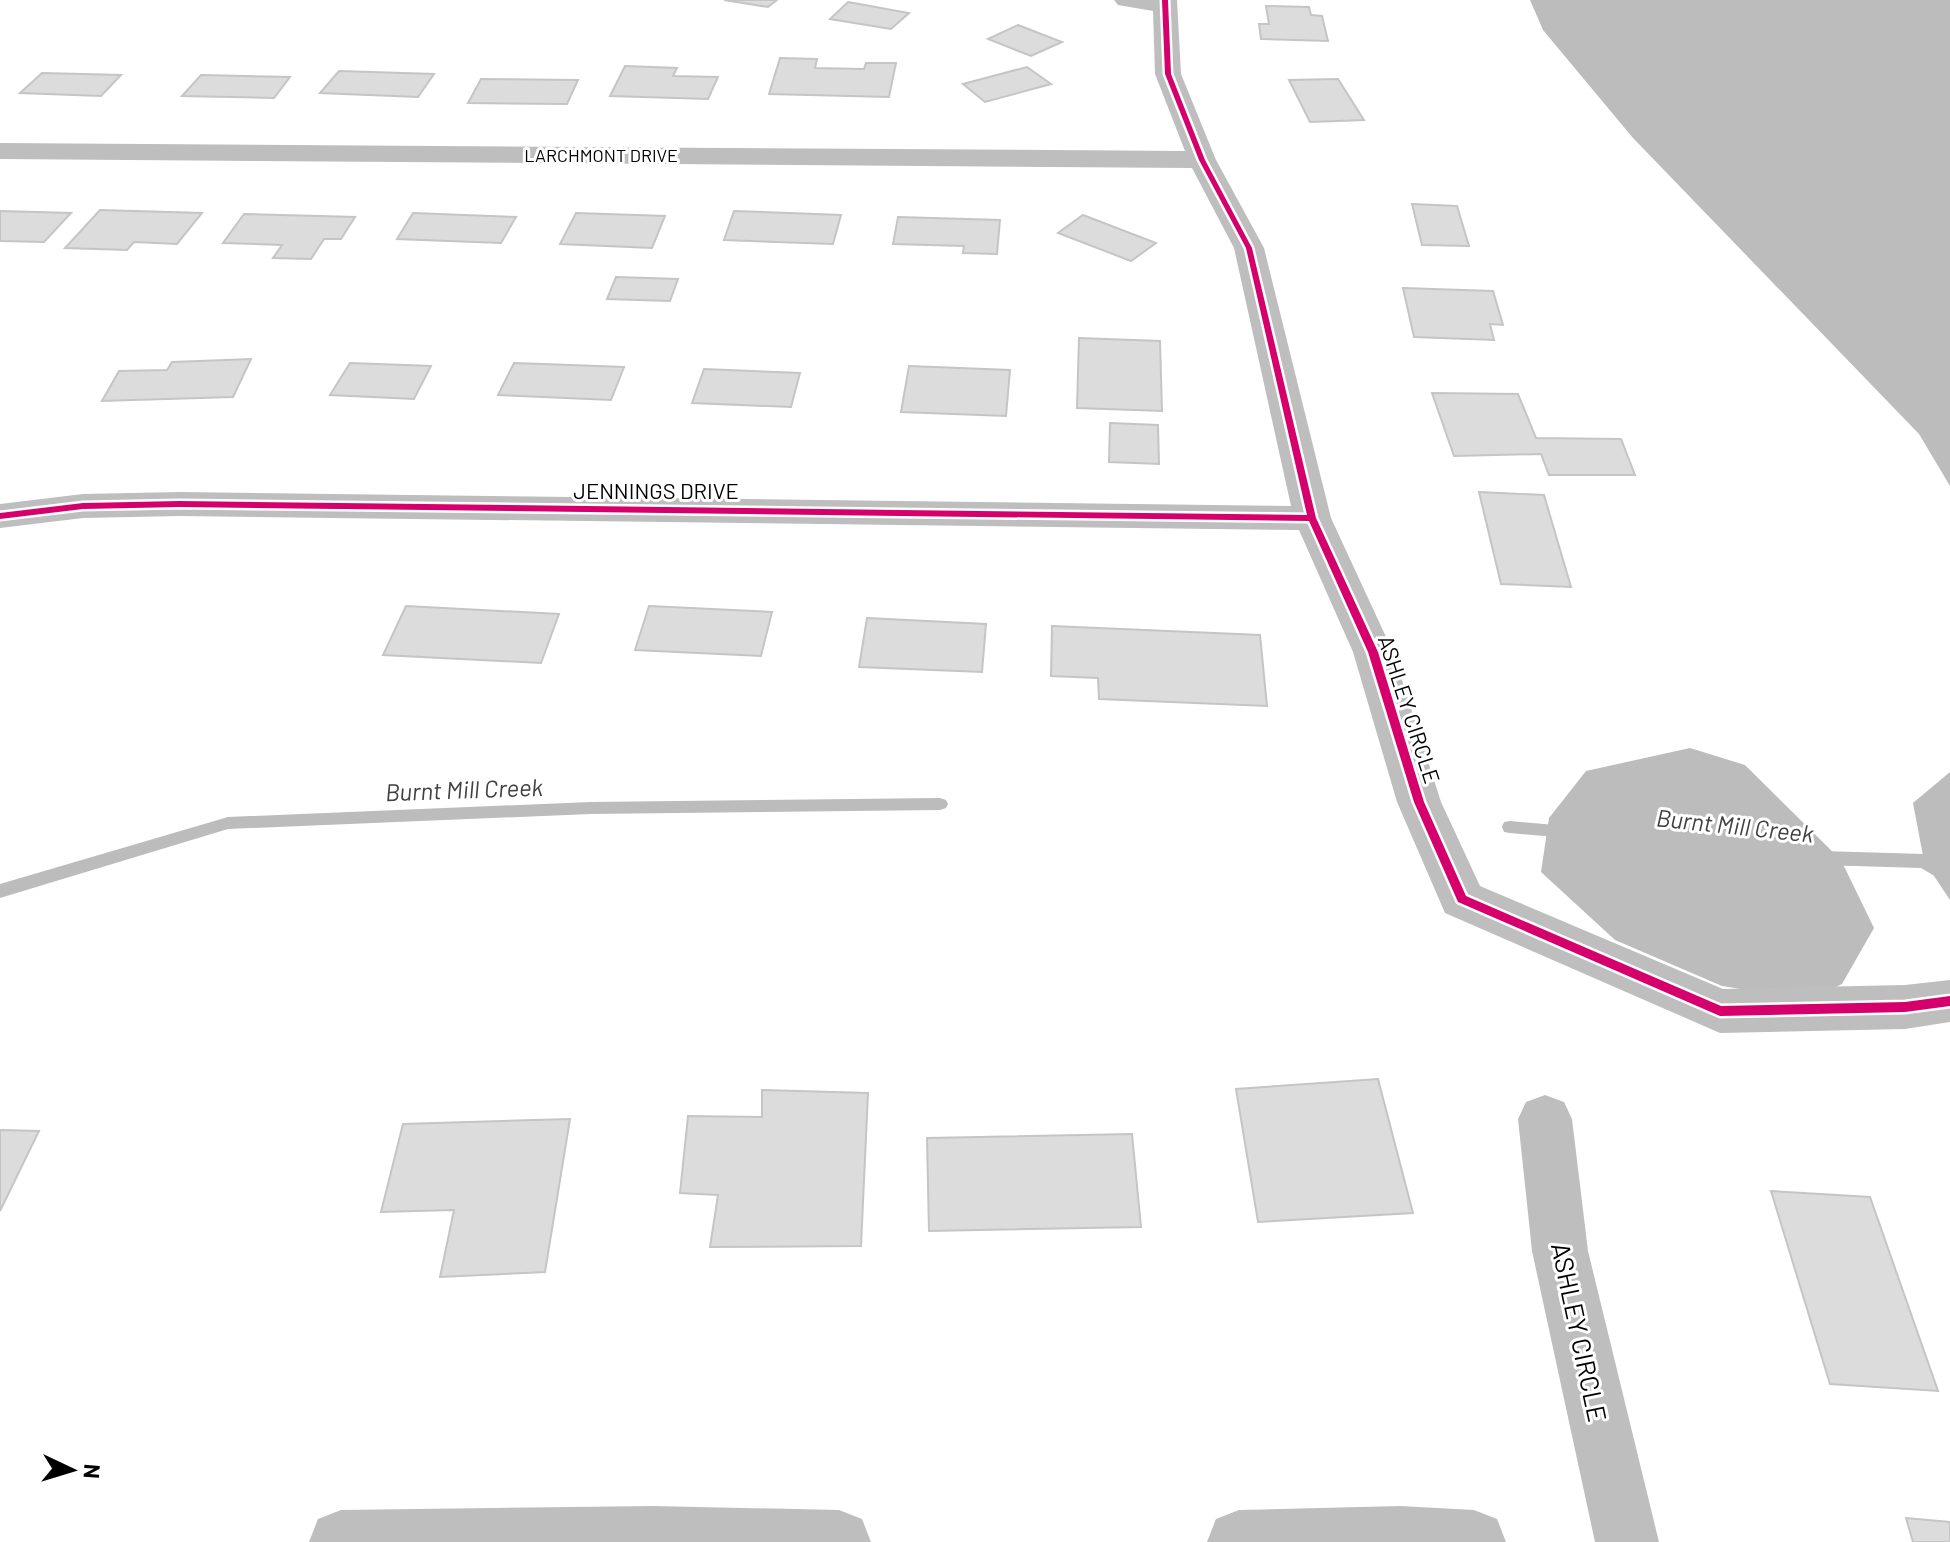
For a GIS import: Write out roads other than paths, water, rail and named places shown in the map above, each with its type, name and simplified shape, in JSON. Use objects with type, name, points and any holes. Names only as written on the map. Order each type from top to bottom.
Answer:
[{"type":"street","name":"ASHLEY CIRCLE","points":[[1152,2],[1168,74],[1202,160],[1252,259],[1312,518],[1373,652],[1419,802],[1462,899],[1720,1011],[1905,1007],[1950,1001]]},
{"type":"street","name":"LARCHMONT DRIVE","points":[[0,151],[1202,160]]},
{"type":"street","name":"JENNINGS DRIVE","points":[[0,516],[83,506],[180,504],[1312,518]]},
{"type":"street","name":"ASHLEY CIRCLE","points":[[1545,1119],[1560,1251],[1627,1542]]},
{"type":"street","points":[[341,1542],[654,1538],[839,1542]]},
{"type":"street","points":[[1239,1542],[1400,1538],[1474,1542]]},
{"type":"water","points":[[1530,0],[1950,0],[1950,486],[1919,434],[1633,138],[1543,30]]},
{"type":"water","points":[[1690,748],[1745,765],[1841,860],[1874,928],[1842,984],[1809,1000],[1722,986],[1615,940],[1541,872],[1549,818],[1586,771]]},
{"type":"water","points":[[1950,772],[1950,900],[1924,861],[1913,803]]},
{"type":"waterway","name":"Burnt Mill Creek","points":[[0,891],[228,823],[590,808],[940,804]]},
{"type":"waterway","name":"Burnt Mill Creek","points":[[1510,827],[1567,832]]},
{"type":"waterway","name":"Burnt Mill Creek","points":[[1821,858],[1924,861],[1950,878]]}]
